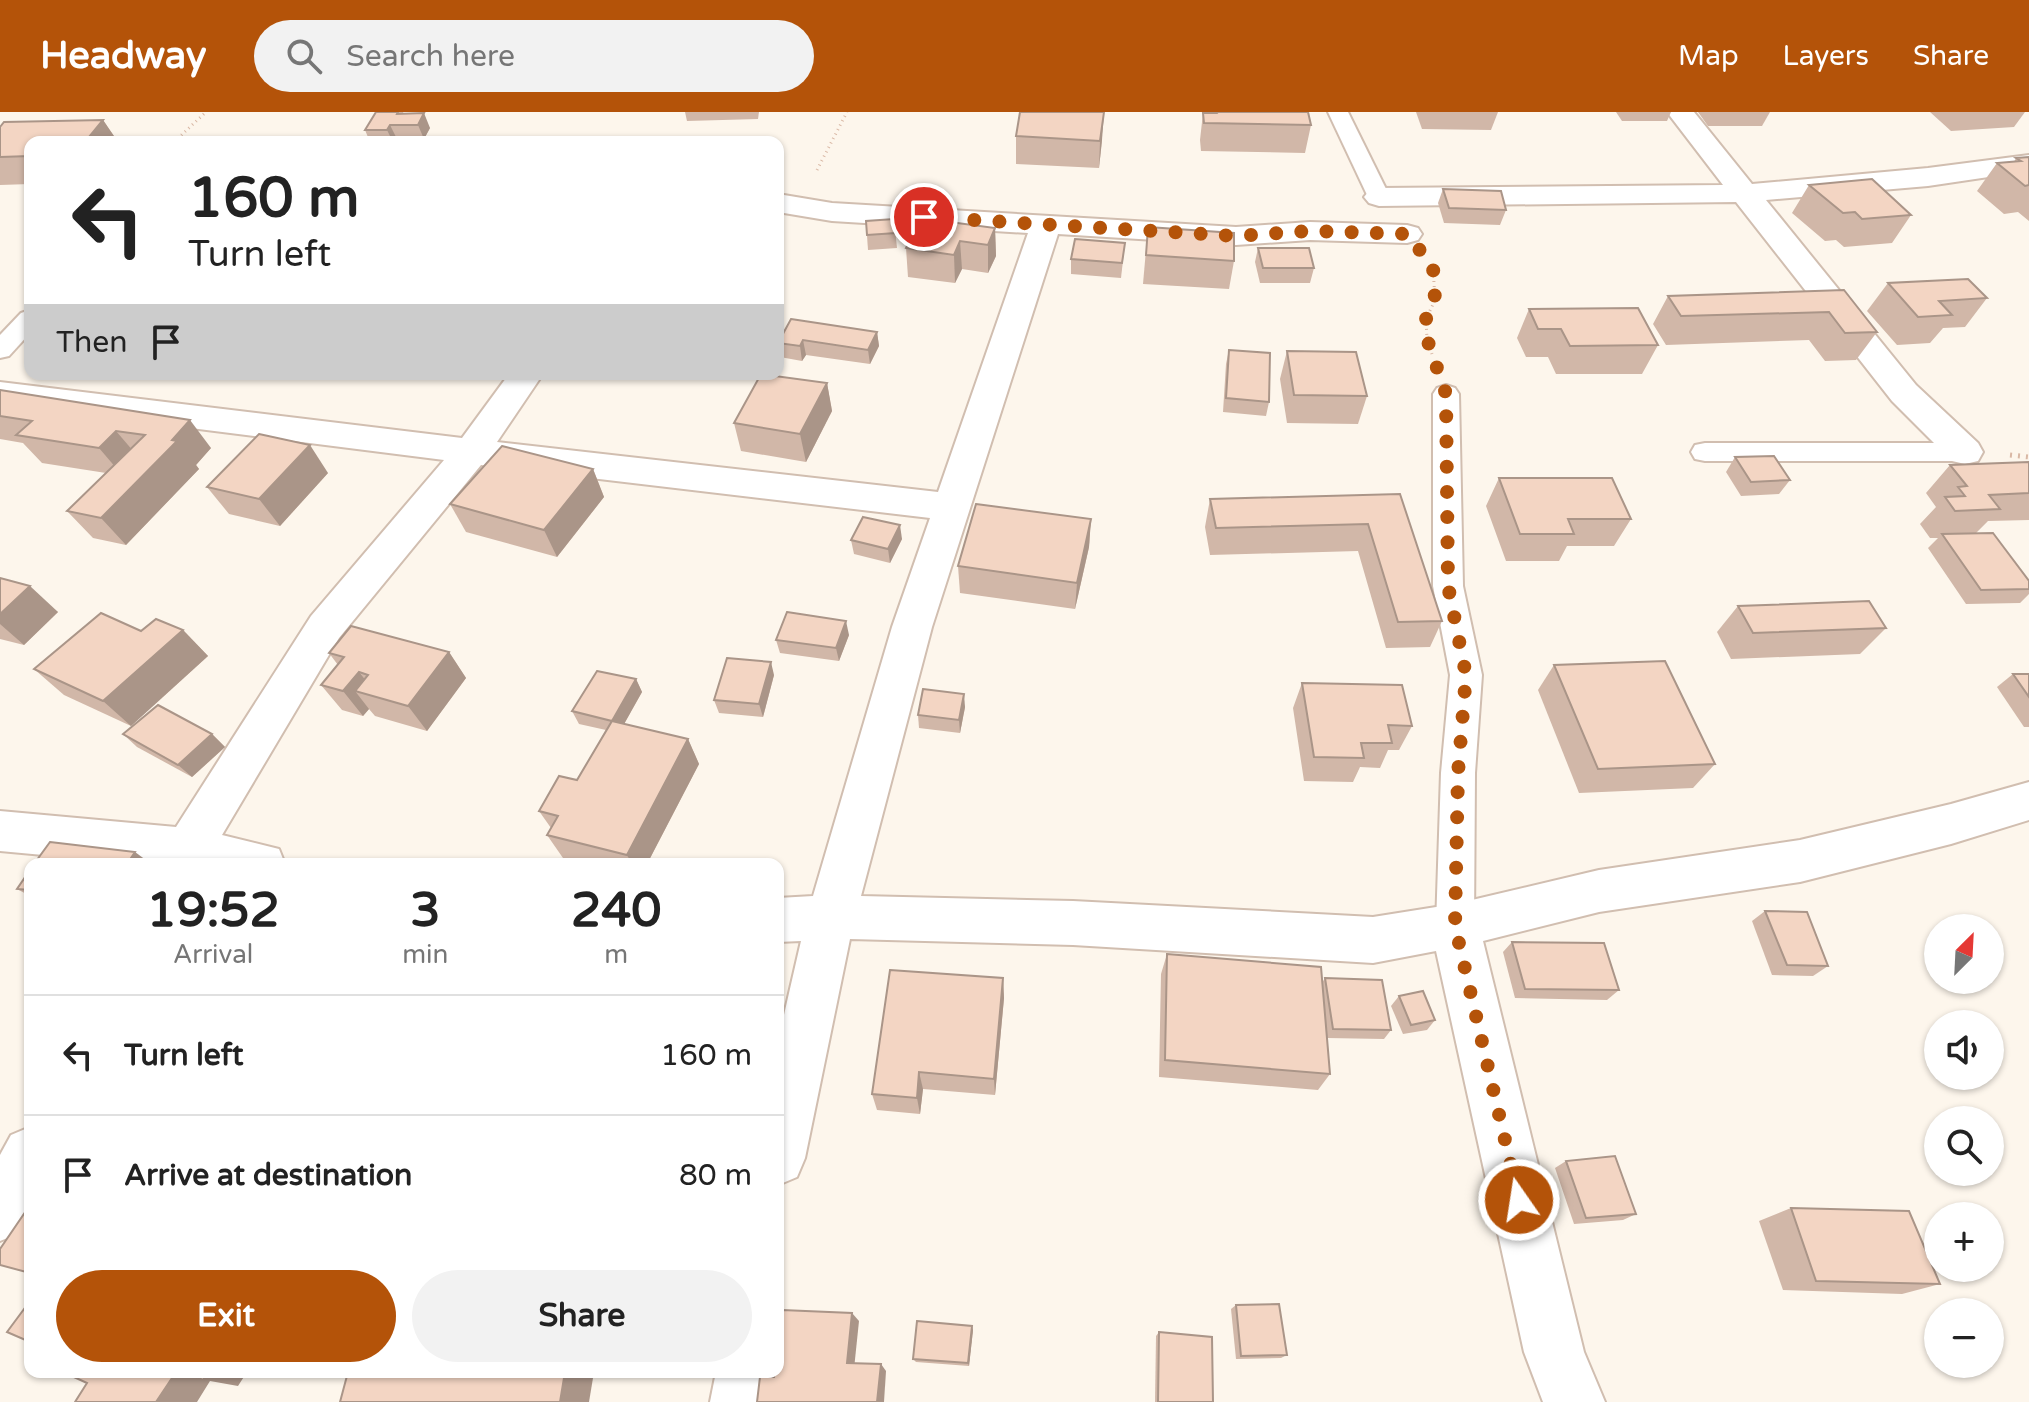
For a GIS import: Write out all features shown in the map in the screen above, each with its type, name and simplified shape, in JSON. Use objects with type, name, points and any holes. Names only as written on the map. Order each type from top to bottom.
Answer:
[{"type":"street","points":[[1680,112],[1904,393],[1965,452]]},
{"type":"street","points":[[1379,197],[1745,193],[1928,177],[2029,163]]},
{"type":"street","points":[[1379,197],[1407,234]]},
{"type":"street","points":[[788,205],[832,212],[1236,236],[1310,231],[1407,234]]},
{"type":"street","points":[[784,1131],[831,917],[912,627],[1046,224]]},
{"type":"street","points":[[182,856],[245,760],[325,627],[472,451],[522,380]]},
{"type":"street","points":[[0,393],[953,507]]},
{"type":"street","points":[[784,920],[831,917],[1073,923],[1373,940],[1455,926],[1599,891],[1800,861],[1951,824],[2029,801]]},
{"type":"street","points":[[0,831],[202,858]]},
{"type":"street","points":[[1455,926],[1554,1352],[1574,1402]]},
{"type":"street","points":[[0,1213],[24,1166]]},
{"type":"street","points":[[741,1402],[745,1378]]},
{"type":"lane","points":[[1338,112],[1379,197]]},
{"type":"lane","points":[[0,350],[24,324]]},
{"type":"lane","points":[[1446,394],[1448,586],[1466,675],[1458,773],[1455,926]]},
{"type":"lane","points":[[1705,452],[1965,452]]},
{"type":"path","points":[[180,136],[206,112]]},
{"type":"path","points":[[788,205],[847,112]]},
{"type":"path","points":[[1407,234],[1433,267],[1435,300],[1426,319],[1427,339],[1446,394]]},
{"type":"building","points":[[376,112],[424,113],[418,125],[390,125],[387,130],[365,130]]},
{"type":"building","points":[[1020,112],[1104,112],[1100,141],[1016,136]]},
{"type":"building","points":[[1308,112],[1311,125],[1204,123],[1203,113]]},
{"type":"building","points":[[103,120],[90,136],[24,136],[24,156],[0,157],[0,127],[4,122]]},
{"type":"building","points":[[2029,157],[2029,185],[2025,186],[1997,163],[2021,161],[2016,158]]},
{"type":"building","points":[[1872,179],[1911,215],[1862,219],[1855,212],[1843,213],[1809,185]]},
{"type":"building","points":[[1443,189],[1501,191],[1506,210],[1449,208]]},
{"type":"building","points":[[920,218],[995,228],[988,245],[960,241],[954,255],[906,248]]},
{"type":"building","points":[[894,219],[896,233],[867,235],[866,221]]},
{"type":"building","points":[[1148,227],[1234,233],[1234,261],[1146,255]]},
{"type":"building","points":[[1075,239],[1125,243],[1122,263],[1071,259]]},
{"type":"building","points":[[1258,248],[1309,248],[1314,268],[1263,268]]},
{"type":"building","points":[[1968,279],[1987,298],[1939,301],[1952,315],[1918,317],[1888,283]]},
{"type":"building","points":[[1844,290],[1877,332],[1845,333],[1829,312],[1681,316],[1668,296]]},
{"type":"building","points":[[1638,308],[1658,345],[1570,346],[1561,329],[1538,329],[1529,309]]},
{"type":"building","points":[[791,319],[877,332],[868,350],[803,340],[800,346],[784,344],[784,332]]},
{"type":"building","points":[[1229,350],[1270,353],[1269,402],[1226,398]]},
{"type":"building","points":[[1287,351],[1356,352],[1367,396],[1294,395]]},
{"type":"building","points":[[784,377],[827,383],[800,434],[734,423],[758,380],[784,380]]},
{"type":"building","points":[[0,390],[190,420],[172,440],[177,441],[101,518],[67,511],[145,435],[116,431],[99,448],[16,435],[32,421],[0,416]]},
{"type":"building","points":[[259,434],[310,445],[259,499],[207,487]]},
{"type":"building","points":[[502,446],[593,469],[544,530],[450,504]]},
{"type":"building","points":[[1774,456],[1790,480],[1751,482],[1735,457]]},
{"type":"building","points":[[2029,462],[2029,493],[1989,495],[2000,509],[1955,511],[1945,497],[1965,496],[1958,487],[1967,486],[1950,465]]},
{"type":"building","points":[[1499,478],[1612,478],[1631,519],[1568,519],[1574,534],[1520,534]]},
{"type":"building","points":[[1400,494],[1442,621],[1398,622],[1368,524],[1216,528],[1210,499]]},
{"type":"building","points":[[976,504],[1091,519],[1077,583],[958,566]]},
{"type":"building","points":[[863,517],[900,525],[888,549],[851,540]]},
{"type":"building","points":[[1993,533],[2029,581],[2029,589],[1981,590],[1942,534]]},
{"type":"building","points":[[0,578],[30,586],[0,614]]},
{"type":"building","points":[[1869,601],[1886,628],[1753,633],[1738,606]]},
{"type":"building","points":[[787,612],[846,621],[836,648],[776,640]]},
{"type":"building","points":[[101,613],[141,631],[156,619],[183,630],[103,701],[34,669]]},
{"type":"building","points":[[351,626],[449,652],[408,706],[355,691],[368,675],[359,672],[343,691],[321,685],[344,657],[329,653]]},
{"type":"building","points":[[727,658],[771,662],[759,704],[714,700]]},
{"type":"building","points":[[1665,661],[1715,764],[1598,769],[1554,665]]},
{"type":"building","points":[[597,671],[636,679],[612,721],[572,711]]},
{"type":"building","points":[[2013,674],[2029,674],[2029,697]]},
{"type":"building","points":[[1302,683],[1402,685],[1412,726],[1388,725],[1392,743],[1361,743],[1364,758],[1314,757]]},
{"type":"building","points":[[923,689],[964,694],[959,720],[918,715]]},
{"type":"building","points":[[158,705],[212,734],[178,765],[123,734]]},
{"type":"building","points":[[612,721],[688,739],[627,855],[547,835],[558,816],[539,811],[559,776],[577,780]]},
{"type":"building","points":[[50,842],[135,852],[131,858],[38,858]]},
{"type":"building","points":[[1765,911],[1807,912],[1828,966],[1787,965]]},
{"type":"building","points":[[1512,942],[1604,943],[1619,990],[1525,989]]},
{"type":"building","points":[[1167,954],[1321,967],[1330,1074],[1165,1060]]},
{"type":"building","points":[[890,970],[1003,978],[994,1079],[919,1072],[917,1098],[872,1094]]},
{"type":"building","points":[[1325,978],[1382,980],[1391,1030],[1333,1029]]},
{"type":"building","points":[[1423,991],[1435,1020],[1411,1025],[1399,996]]},
{"type":"building","points":[[1615,1156],[1636,1214],[1586,1218],[1566,1161]]},
{"type":"building","points":[[1791,1208],[1909,1211],[1924,1246],[1924,1282],[1940,1284],[1816,1281]]},
{"type":"building","points":[[24,1214],[24,1271],[0,1265],[0,1249]]},
{"type":"building","points":[[1279,1304],[1287,1355],[1241,1356],[1236,1305]]},
{"type":"building","points":[[24,1309],[24,1339],[7,1332]]},
{"type":"building","points":[[784,1310],[852,1313],[847,1363],[881,1364],[877,1402],[757,1402],[760,1378],[784,1378]]},
{"type":"building","points":[[917,1321],[972,1326],[968,1363],[913,1359]]},
{"type":"building","points":[[1159,1332],[1212,1337],[1213,1402],[1158,1402]]},
{"type":"building","points":[[76,1378],[172,1378],[156,1402],[75,1402],[87,1383]]},
{"type":"building","points":[[346,1378],[564,1378],[560,1402],[340,1402]]},
{"type":"route","points":[[924,217],[1236,236],[1310,231],[1407,234],[1433,267],[1435,300],[1426,319],[1427,339],[1446,394],[1448,586],[1466,675],[1458,773],[1455,926],[1519,1200]]}]
